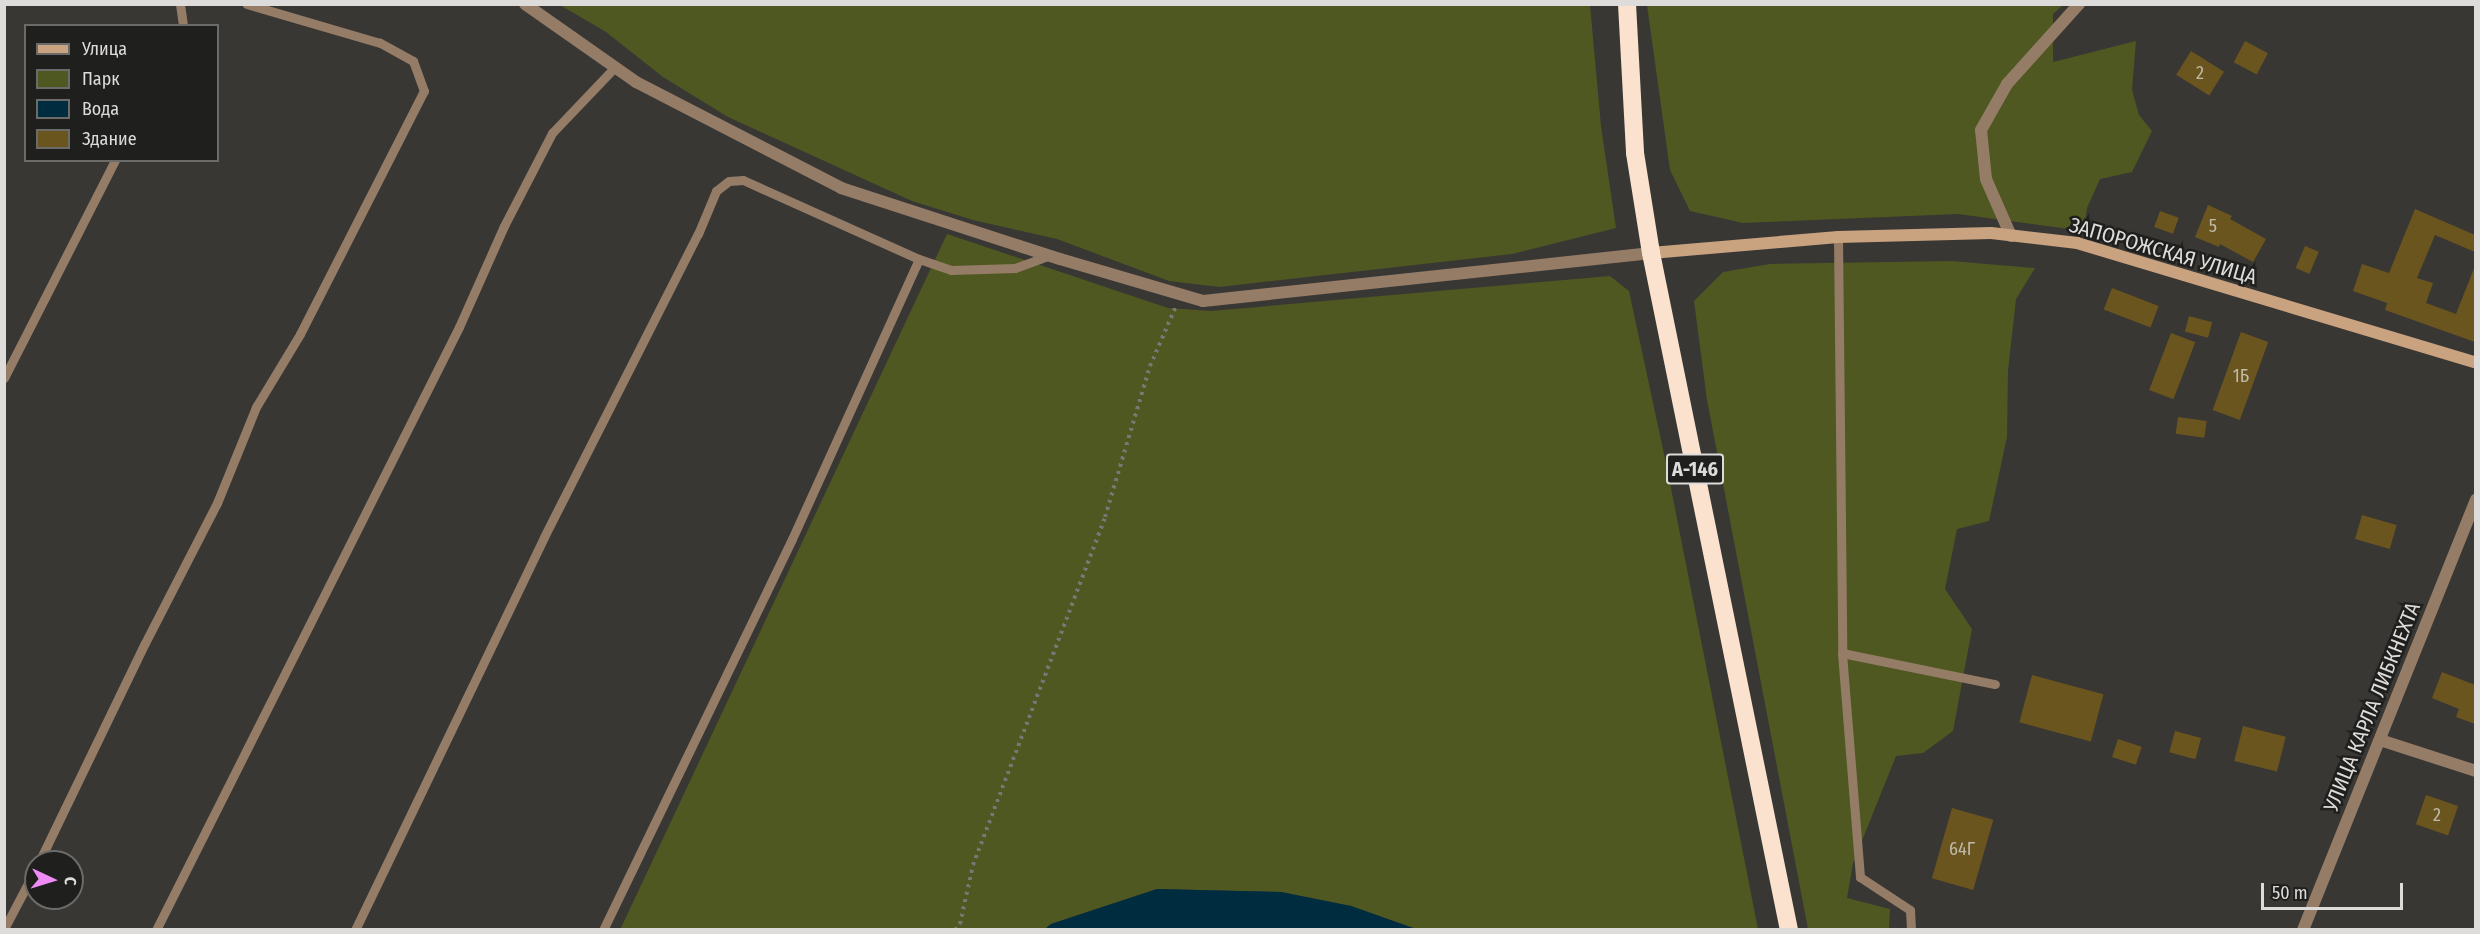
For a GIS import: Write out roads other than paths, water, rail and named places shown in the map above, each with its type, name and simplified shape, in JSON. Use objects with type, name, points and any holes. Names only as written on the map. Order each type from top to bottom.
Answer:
[{"type":"highway","name":"А-146","points":[[1627,4],[1635,153],[1651,253],[1789,930]]},
{"type":"main road","name":"ЗАПОРОЖСКАЯ УЛИЦА","points":[[1651,253],[1838,237],[1991,233],[2078,243],[2475,363]]},
{"type":"street","points":[[525,4],[636,82],[841,188],[1203,301],[1651,253]]},
{"type":"street","points":[[2011,236],[1986,179],[1981,130],[2007,84],[2079,4]]},
{"type":"street","name":"УЛИЦА КАРЛА ЛИБКНЕХТА","points":[[2302,930],[2475,499]]},
{"type":"street","points":[[2380,740],[2475,771]]},
{"type":"lane","points":[[180,4],[183,24]]},
{"type":"lane","points":[[45,850],[144,643],[217,503],[256,407],[300,334],[424,91],[413,61],[380,43],[247,4]]},
{"type":"lane","points":[[156,930],[459,327],[504,226],[552,133],[615,67]]},
{"type":"lane","points":[[4,378],[114,162]]},
{"type":"lane","points":[[355,930],[544,537],[698,234],[716,191],[729,182],[743,180],[919,259],[951,270],[1015,268],[1050,255]]},
{"type":"lane","points":[[1838,237],[1842,653],[1860,877],[1910,910],[1911,930]]},
{"type":"lane","points":[[603,930],[792,539],[919,259]]},
{"type":"lane","points":[[1842,653],[1995,684]]},
{"type":"lane","points":[[4,929],[24,891]]},
{"type":"water","points":[[1157,889],[1281,892],[1351,906],[1416,929],[1045,929],[1051,924]]}]
